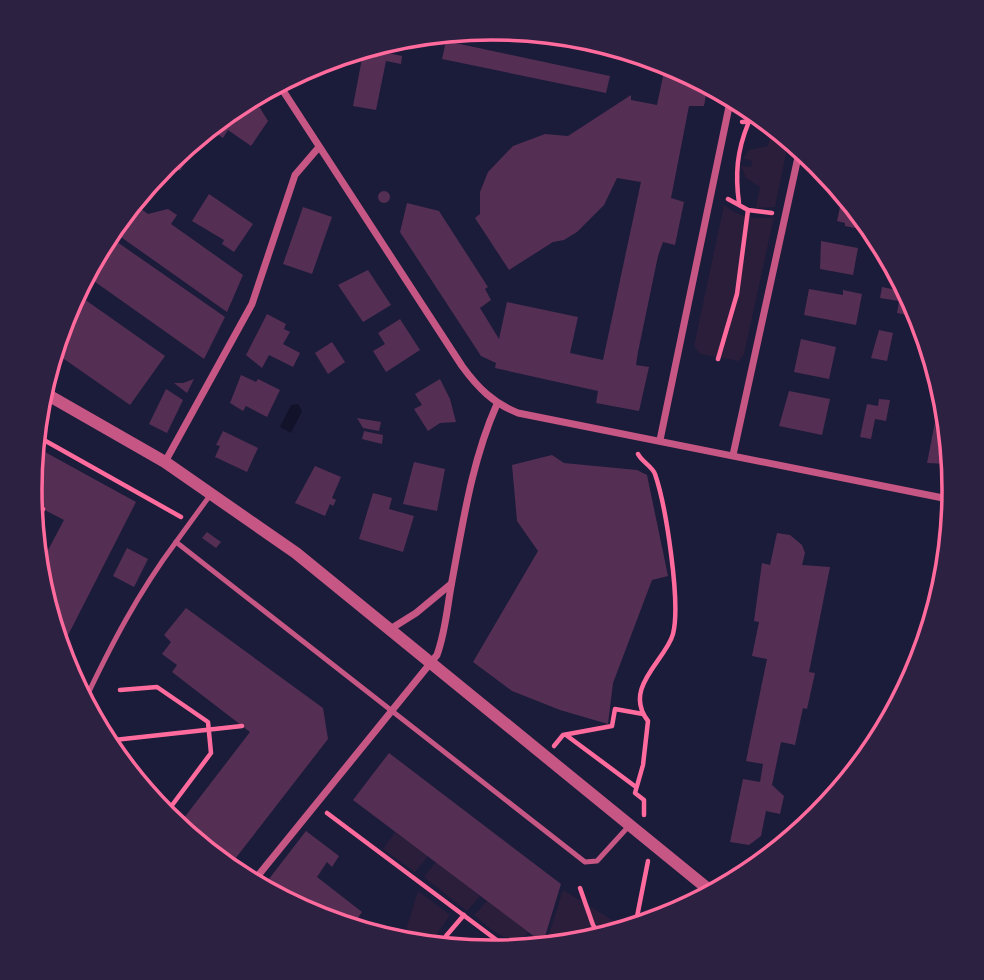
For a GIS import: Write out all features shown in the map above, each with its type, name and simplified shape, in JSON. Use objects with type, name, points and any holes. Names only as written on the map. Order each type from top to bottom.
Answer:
[{"type":"street","points":[[284,92],[463,366],[474,382],[497,404],[518,413],[942,498]]},
{"type":"street","points":[[660,440],[729,108]]},
{"type":"street","points":[[165,462],[252,304],[295,175],[319,147]]},
{"type":"street","points":[[733,455],[797,160]]},
{"type":"street","points":[[52,397],[165,462],[296,553],[392,628],[704,886]]},
{"type":"street","points":[[259,874],[432,663],[446,629],[451,584],[475,466],[497,404]]},
{"type":"street","points":[[392,628],[416,613],[451,584]]},
{"type":"lane","points":[[90,690],[121,624],[211,494]]},
{"type":"lane","points":[[176,542],[585,862],[597,861],[630,825]]},
{"type":"path","points":[[739,203],[735,174],[739,145],[745,123],[751,122]]},
{"type":"path","points":[[728,199],[748,210],[775,212],[784,219]]},
{"type":"path","points":[[718,359],[737,294],[748,210]]},
{"type":"path","points":[[45,440],[190,522]]},
{"type":"path","points":[[638,454],[654,472],[674,580],[673,633],[642,684],[643,714],[648,721],[646,750],[635,793],[644,800],[647,821]]},
{"type":"path","points":[[120,690],[157,687],[208,722],[211,753],[172,806]]},
{"type":"path","points":[[553,747],[565,735],[611,726],[615,709],[643,714]]},
{"type":"path","points":[[118,740],[242,726]]},
{"type":"path","points":[[565,735],[636,787]]},
{"type":"path","points":[[315,804],[497,940]]},
{"type":"path","points":[[637,916],[649,857]]},
{"type":"path","points":[[580,888],[595,927]]},
{"type":"path","points":[[446,937],[464,915]]},
{"type":"shaded area","points":[[770,137],[787,150],[775,207],[756,208],[760,187],[746,178],[741,166],[751,167],[752,161],[743,158],[749,150],[768,146]]},
{"type":"shaded area","points":[[724,205],[748,217],[774,217],[744,354],[739,361],[700,354],[694,346]]},
{"type":"shaded area","points":[[298,404],[302,411],[291,433],[280,427],[291,405]]},
{"type":"shaded area","points":[[395,832],[428,856],[415,872],[383,849]]},
{"type":"shaded area","points":[[436,862],[480,896],[467,911],[424,877]]},
{"type":"shaded area","points":[[563,890],[615,922],[580,931],[548,936]]},
{"type":"shaded area","points":[[418,891],[450,915],[436,936],[406,931]]},
{"type":"shaded area","points":[[487,901],[529,932],[515,939],[493,931],[474,915]]},
{"type":"building","points":[[451,42],[610,76],[606,93],[442,59],[446,43]]},
{"type":"building","points":[[388,53],[402,56],[401,64],[386,61],[376,110],[353,106],[362,60]]},
{"type":"building","points":[[664,74],[706,95],[704,106],[689,106],[671,198],[684,202],[675,245],[663,242],[658,256],[636,365],[649,367],[639,411],[596,403],[598,391],[495,368],[496,363],[481,356],[400,232],[407,203],[439,211],[488,287],[485,289],[491,300],[480,308],[499,339],[507,302],[578,317],[570,353],[603,360],[641,182],[617,178],[604,205],[577,232],[564,240],[553,242],[509,270],[475,218],[480,214],[480,192],[488,172],[513,146],[545,134],[568,136],[631,95],[631,100],[657,105]]},
{"type":"building","points":[[257,107],[268,121],[251,146],[228,130],[223,138],[217,134]]},
{"type":"building","points":[[384,191],[390,197],[384,203],[378,197]]},
{"type":"building","points":[[209,194],[253,224],[234,252],[222,244],[224,240],[192,221]]},
{"type":"building","points":[[303,207],[332,217],[312,274],[283,264]]},
{"type":"building","points":[[842,207],[858,229],[837,221]]},
{"type":"building","points":[[141,209],[148,214],[168,209],[177,215],[171,224],[243,275],[227,312],[120,237]]},
{"type":"building","points":[[821,241],[858,248],[853,275],[820,269]]},
{"type":"building","points":[[117,242],[225,317],[204,359],[94,281]]},
{"type":"building","points":[[368,270],[391,305],[363,322],[338,285]]},
{"type":"building","points":[[882,287],[894,290],[906,315],[897,313],[899,301],[880,298]]},
{"type":"building","points":[[809,289],[843,295],[843,290],[862,294],[856,325],[804,315]]},
{"type":"building","points":[[85,300],[165,356],[130,405],[62,358]]},
{"type":"building","points":[[267,314],[286,324],[284,329],[290,332],[283,344],[300,353],[293,367],[269,355],[262,368],[246,355]]},
{"type":"building","points":[[400,319],[420,350],[386,372],[373,351],[385,344],[378,333]]},
{"type":"building","points":[[879,330],[893,333],[887,361],[871,358]]},
{"type":"building","points":[[801,339],[836,347],[829,379],[794,372]]},
{"type":"building","points":[[332,342],[345,362],[328,374],[315,353]]},
{"type":"building","points":[[241,375],[256,382],[258,379],[280,390],[267,417],[246,406],[243,411],[230,403]]},
{"type":"building","points":[[194,379],[187,393],[174,383],[183,383]]},
{"type":"building","points":[[440,379],[450,399],[456,422],[440,423],[428,431],[414,409],[422,405],[415,394]]},
{"type":"building","points":[[166,389],[183,400],[167,433],[149,424]]},
{"type":"building","points":[[789,391],[830,399],[822,435],[779,426]]},
{"type":"building","points":[[879,399],[890,400],[886,421],[875,419],[871,439],[860,437],[867,404],[878,406]]},
{"type":"building","points":[[357,418],[381,422],[379,431],[363,428]]},
{"type":"building","points":[[936,418],[941,464],[927,463]]},
{"type":"building","points":[[223,431],[258,448],[247,472],[215,457],[220,446],[216,445]]},
{"type":"building","points":[[364,431],[383,435],[382,444],[362,439]]},
{"type":"building","points":[[44,451],[136,502],[67,637],[47,553],[64,520],[43,509]]},
{"type":"building","points":[[552,455],[564,463],[637,470],[647,475],[668,576],[652,580],[613,683],[608,724],[560,710],[512,691],[473,662],[538,551],[517,521],[512,465]]},
{"type":"building","points":[[414,462],[445,469],[437,511],[403,504]]},
{"type":"building","points":[[315,466],[341,477],[332,498],[336,500],[333,506],[330,504],[325,516],[295,503]]},
{"type":"building","points":[[373,493],[392,498],[389,509],[414,516],[403,552],[359,539]]},
{"type":"building","points":[[207,532],[221,542],[216,548],[202,538]]},
{"type":"building","points":[[777,533],[790,535],[802,545],[805,553],[802,565],[830,567],[809,672],[815,673],[807,709],[803,708],[795,745],[781,742],[772,785],[784,796],[780,814],[766,811],[761,836],[749,845],[730,842],[743,779],[760,782],[763,764],[746,761],[767,659],[752,656],[759,622],[754,621],[762,563],[770,565]]},
{"type":"building","points":[[127,548],[148,559],[134,587],[113,576]]},
{"type":"building","points":[[186,608],[323,708],[328,739],[235,859],[184,818],[250,732],[172,672],[177,665],[162,654],[171,642],[164,635]]},
{"type":"building","points":[[389,753],[561,884],[545,937],[536,938],[353,800]]},
{"type":"building","points":[[306,831],[339,856],[332,867],[327,862],[317,877],[362,912],[357,919],[347,916],[320,906],[268,880]]}]
